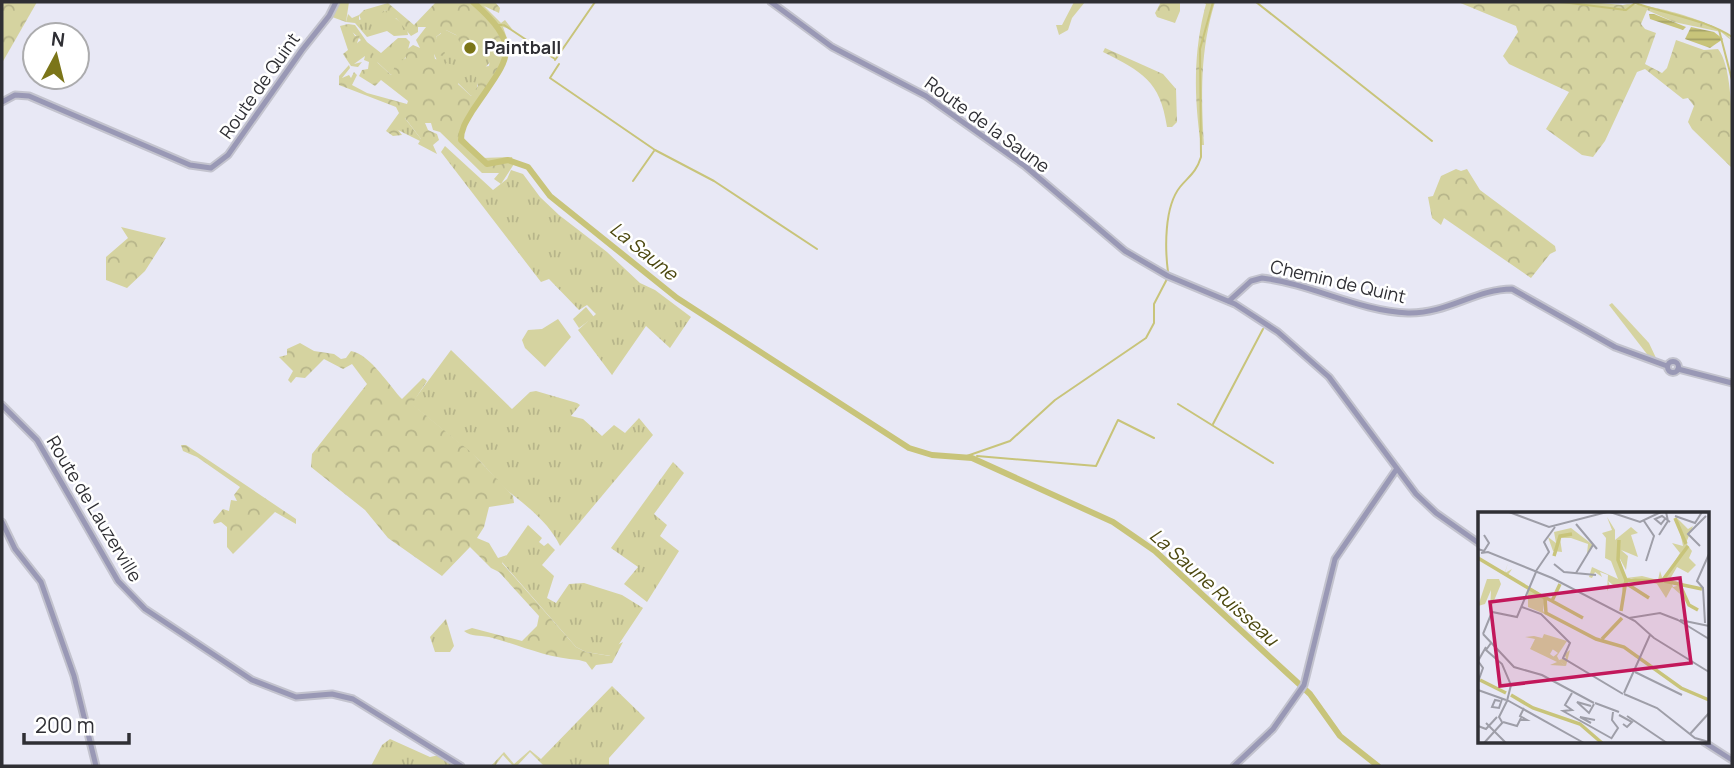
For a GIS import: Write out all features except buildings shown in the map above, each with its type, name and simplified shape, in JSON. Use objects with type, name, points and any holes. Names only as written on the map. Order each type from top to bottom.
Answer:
[{"type":"street","name":"Route de Quint","points":[[2,102],[15,95],[29,96],[190,165],[211,168],[228,155],[329,16],[336,2]]},
{"type":"street","name":"Route de la Saune","points":[[771,2],[832,47],[926,96],[1025,166],[1116,245],[1180,281],[1231,303],[1266,323],[1305,355],[1333,383],[1401,477],[1430,508],[1478,543]]},
{"type":"street","name":"Chemin de Quint","points":[[1231,303],[1251,281],[1266,278],[1382,310],[1417,313],[1446,309],[1511,289],[1615,346],[1667,366],[1672,372],[1678,369],[1732,383]]},
{"type":"street","name":"Route de Lauzerville","points":[[2,405],[33,434],[118,581],[145,609],[252,680],[296,697],[332,694],[354,699],[461,766]]},
{"type":"street","points":[[1234,766],[1273,729],[1305,682],[1337,555],[1396,470]]},
{"type":"street","points":[[1386,486],[1401,477]]},
{"type":"street","points":[[2,522],[15,549],[41,582],[74,676],[96,766]]},
{"type":"street","points":[[1707,744],[1732,760]]},
{"type":"green space","points":[[2,2],[37,2],[26,21],[21,21],[21,30],[2,63]]},
{"type":"green space","points":[[337,2],[349,2],[346,22],[332,17]]},
{"type":"green space","points":[[436,2],[495,2],[500,8],[499,13],[484,6],[501,23],[505,20],[512,29],[503,27],[508,41],[506,63],[465,126],[463,137],[482,158],[512,157],[514,164],[501,184],[494,179],[499,173],[482,173],[440,132],[433,130],[431,123],[425,123],[428,130],[437,134],[439,140],[433,145],[437,154],[418,144],[421,139],[405,118],[396,127],[402,135],[393,136],[386,131],[399,113],[396,107],[339,85],[339,76],[349,65],[350,68],[342,78],[349,75],[351,78],[354,72],[357,75],[352,85],[367,93],[407,104],[408,101],[381,80],[375,86],[359,76],[362,70],[368,69],[369,62],[364,60],[365,56],[354,64],[362,62],[358,67],[351,66],[343,54],[348,50],[340,26],[348,24],[355,36],[360,35],[357,43],[365,45],[367,51],[371,49],[378,63],[391,75],[396,64],[406,58],[405,51],[413,45],[420,48],[416,40],[426,27],[418,27],[418,32],[411,36],[396,18],[390,19],[386,10],[362,22],[359,15],[364,10],[388,3],[414,25]],"holes":[[[446,30],[456,35],[460,43],[465,45],[468,40],[479,49],[482,48],[484,54],[491,53],[489,66],[475,72],[478,86],[471,96],[458,84],[460,77],[453,70],[454,65],[446,63],[444,67],[441,60],[435,59],[434,54],[443,56],[445,53],[436,37],[441,33],[441,42],[445,43]]]},
{"type":"green space","points":[[1074,2],[1085,2],[1072,18],[1068,30],[1059,35],[1056,25],[1062,25]]},
{"type":"green space","points":[[1161,2],[1180,2],[1175,23],[1157,17],[1155,13]]},
{"type":"green space","points":[[1202,2],[1215,2],[1203,72],[1204,145],[1201,145],[1196,92],[1197,57],[1206,4]]},
{"type":"green space","points":[[1458,2],[1632,4],[1682,15],[1715,27],[1731,40],[1721,32],[1674,22],[1647,10],[1641,24],[1645,29],[1656,33],[1645,64],[1662,73],[1667,68],[1676,40],[1704,50],[1718,49],[1727,71],[1729,87],[1732,168],[1692,129],[1688,122],[1694,106],[1688,98],[1683,99],[1645,69],[1637,72],[1605,141],[1593,157],[1582,155],[1546,129],[1569,92],[1509,64],[1503,56],[1518,32],[1516,26]]},
{"type":"green space","points":[[386,10],[407,28],[408,35],[394,36],[387,31],[367,37],[355,23],[346,22],[348,14],[352,18],[359,15],[359,20]]},
{"type":"green space","points":[[348,24],[355,25],[367,42],[381,53],[398,38],[406,38],[410,42],[406,57],[391,75],[357,43],[361,40],[349,29]]},
{"type":"green space","points":[[446,30],[491,53],[492,60],[480,73],[476,92],[471,96],[445,70],[442,71],[434,54],[439,54],[440,48],[436,37]]},
{"type":"green space","points":[[1105,48],[1163,74],[1176,89],[1177,122],[1172,127],[1167,127],[1160,98],[1147,79],[1103,52]]},
{"type":"green space","points":[[404,117],[421,139],[422,142],[394,128]]},
{"type":"green space","points":[[445,146],[493,190],[507,179],[511,170],[523,174],[540,197],[559,215],[607,252],[640,283],[655,290],[691,317],[670,348],[646,326],[612,375],[578,330],[596,314],[587,305],[579,310],[549,279],[541,282],[441,152]]},
{"type":"green space","points":[[1456,169],[1467,169],[1480,190],[1555,246],[1556,251],[1550,254],[1531,278],[1444,218],[1441,225],[1432,218],[1428,197],[1433,196],[1441,176]]},
{"type":"green space","points":[[121,227],[166,238],[145,271],[127,288],[106,280],[106,257],[128,238]]},
{"type":"green space","points":[[1612,303],[1649,343],[1656,358],[1650,358],[1609,305]]},
{"type":"green space","points":[[586,307],[594,317],[579,328],[573,319]]},
{"type":"green space","points":[[558,319],[571,337],[545,367],[525,348],[522,340],[528,330],[542,329]]},
{"type":"green space","points":[[300,343],[314,351],[334,354],[341,359],[346,358],[351,351],[358,353],[373,365],[402,399],[423,378],[427,381],[412,404],[472,453],[513,496],[514,503],[489,507],[484,527],[477,538],[489,543],[498,558],[507,555],[502,563],[576,647],[586,652],[610,656],[617,645],[623,642],[612,663],[596,665],[592,670],[586,662],[544,654],[464,631],[472,628],[522,641],[537,626],[539,616],[499,572],[491,568],[470,547],[442,576],[388,538],[365,510],[311,467],[312,454],[367,384],[352,364],[343,369],[324,359],[305,378],[296,377],[291,383],[288,380],[293,371],[279,357],[287,355],[287,349]]},
{"type":"green space","points":[[451,350],[512,409],[530,392],[536,391],[580,405],[571,416],[583,419],[602,436],[614,425],[625,433],[639,418],[653,435],[560,546],[533,512],[476,458],[411,404]]},
{"type":"green space","points":[[181,445],[186,445],[296,519],[296,524],[275,512],[233,554],[227,547],[227,527],[221,522],[214,524],[213,521],[223,509],[229,511],[231,500],[237,501],[234,495],[240,487],[197,457],[183,451]]},
{"type":"green space","points":[[673,462],[684,473],[654,514],[667,525],[660,536],[679,551],[647,602],[624,584],[638,567],[611,548]]},
{"type":"green space","points":[[528,525],[542,538],[539,542],[544,546],[548,543],[555,550],[542,565],[554,576],[547,598],[556,603],[569,584],[584,583],[622,595],[643,608],[611,656],[586,652],[576,647],[502,562]]},
{"type":"green space","points":[[446,619],[454,646],[450,652],[435,652],[430,637]]},
{"type":"green space","points":[[612,686],[645,718],[609,758],[609,766],[544,766],[530,752],[517,766],[513,766],[503,755],[495,766],[491,766],[504,752],[514,764],[530,750],[541,759]]},
{"type":"green space","points":[[390,739],[430,757],[439,755],[456,766],[371,766],[382,745]]},
{"type":"shaded area","points":[[1649,14],[1686,27],[1683,30],[1650,19]]},
{"type":"shaded area","points":[[1691,27],[1714,32],[1723,39],[1710,48],[1685,39]]},
{"type":"waterway","name":"La Saune","points":[[473,2],[500,32],[506,54],[502,66],[469,117],[461,136],[461,140],[487,164],[508,160],[528,167],[550,196],[677,298],[909,448],[932,455],[972,458],[1113,522],[1155,551],[1310,694],[1340,736],[1378,766]]},
{"type":"waterway","points":[[555,60],[595,2]]},
{"type":"waterway","points":[[1168,272],[1166,240],[1171,205],[1180,187],[1195,171],[1201,157],[1200,49],[1213,2]]},
{"type":"waterway","points":[[1256,2],[1432,141]]},
{"type":"waterway","points":[[1559,2],[1570,3]]},
{"type":"waterway","points":[[1570,3],[1626,10],[1635,3],[1699,22],[1732,37]]},
{"type":"waterway","points":[[504,25],[555,59]]},
{"type":"waterway","points":[[1719,30],[1732,80]]},
{"type":"waterway","points":[[559,64],[550,78],[655,150],[714,181],[817,249]]},
{"type":"waterway","points":[[633,181],[654,151]]},
{"type":"waterway","points":[[961,458],[1010,441],[1055,400],[1146,338],[1154,323],[1154,304],[1167,279]]},
{"type":"waterway","points":[[1213,424],[1263,329]]},
{"type":"waterway","points":[[1178,404],[1273,463]]},
{"type":"waterway","points":[[977,456],[1096,466],[1118,420],[1154,438]]},
{"type":"place","name":"Paintball","points":[[470,48]]},
{"type":"water label","name":"La Saune Ruisseau","points":[[1214,587]]}]
